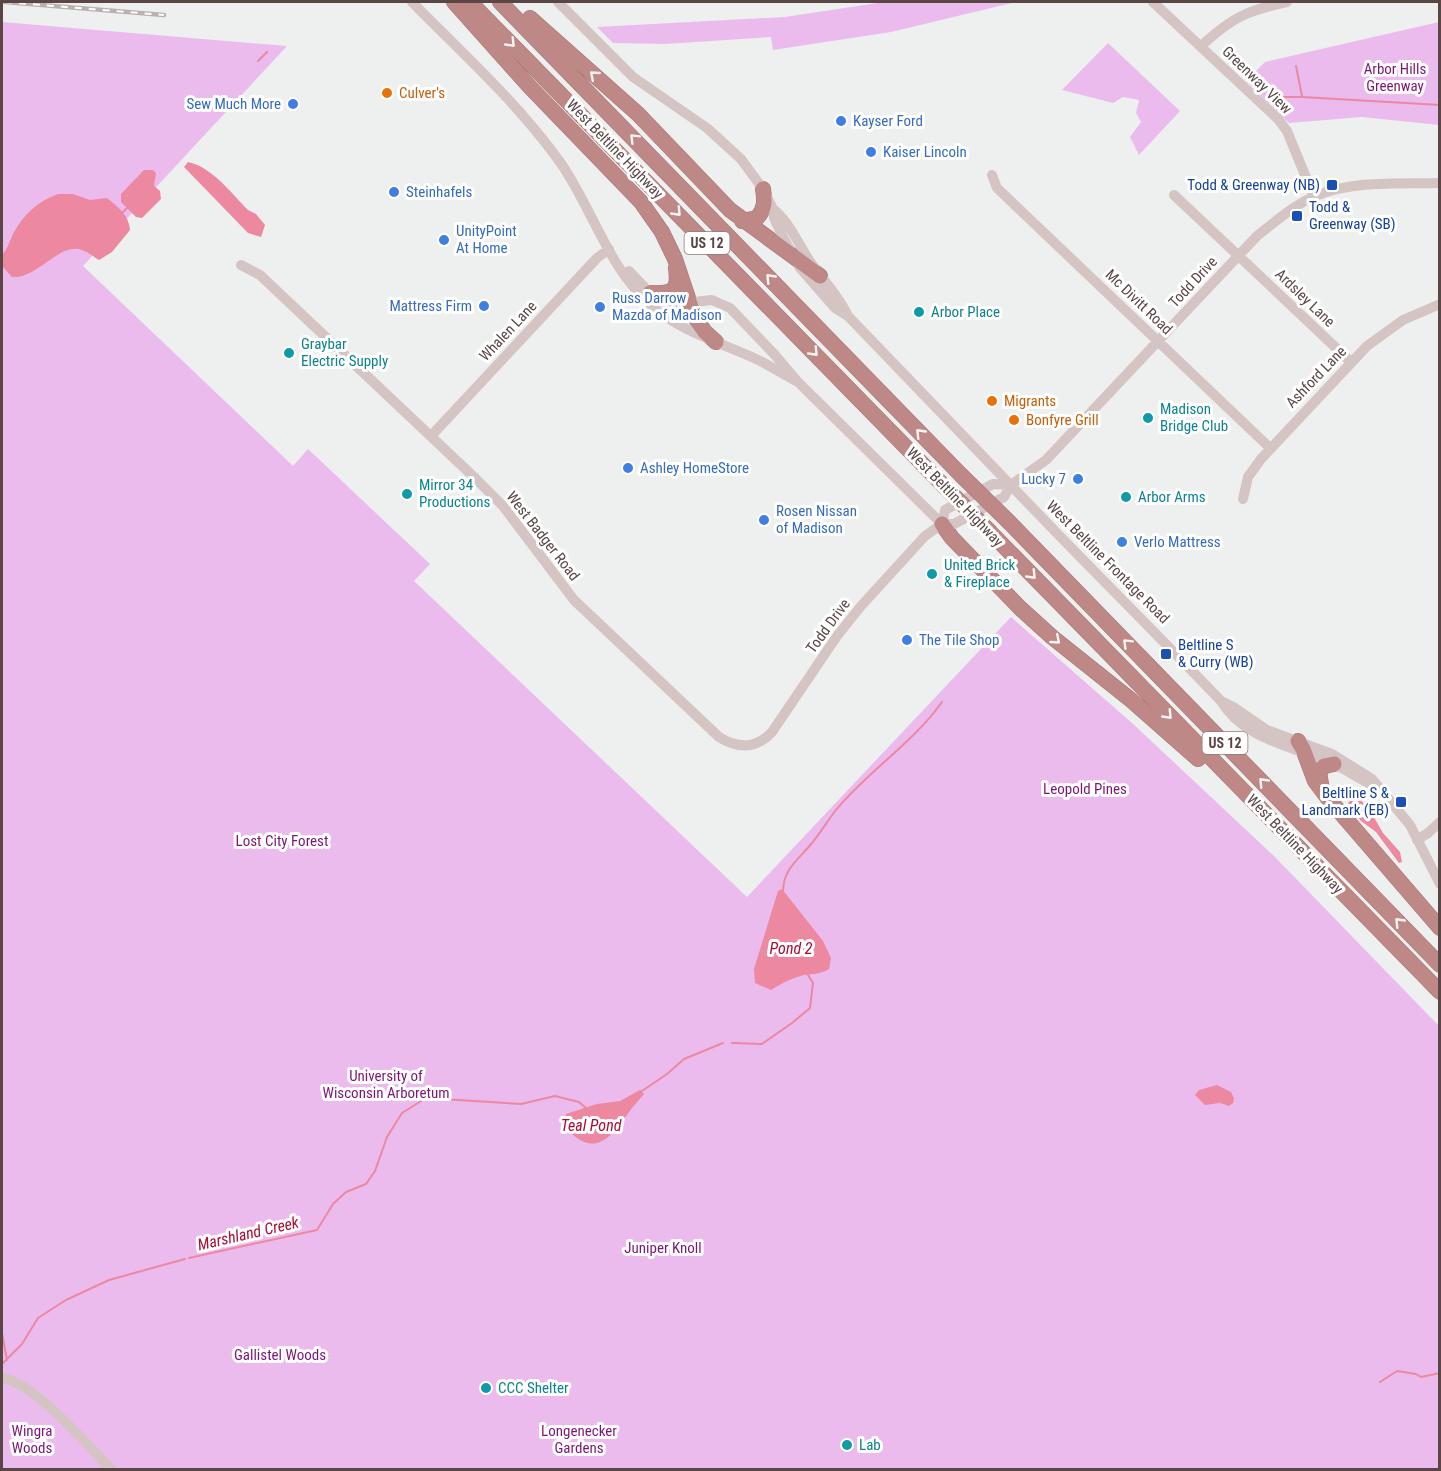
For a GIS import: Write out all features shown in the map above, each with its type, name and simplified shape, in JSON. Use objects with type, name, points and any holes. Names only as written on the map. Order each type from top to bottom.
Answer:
[{"type":"highway","points":[[454,2],[536,93],[641,202],[662,232],[675,259],[694,316],[699,325],[716,342]]},
{"type":"highway","name":"West Beltline Highway","points":[[470,2],[1440,992]]},
{"type":"highway","name":"West Beltline Highway","points":[[500,2],[1440,964]]},
{"type":"highway","points":[[512,2],[638,114],[716,198],[742,221],[820,276]]},
{"type":"highway","points":[[742,221],[752,220],[760,215],[765,200],[763,189]]},
{"type":"highway","points":[[650,293],[665,294],[676,286],[675,259]]},
{"type":"highway","points":[[942,524],[952,538],[1040,626],[1159,724],[1295,844]]},
{"type":"highway","points":[[1301,747],[1309,768],[1322,789],[1400,884],[1440,928]]},
{"type":"highway","points":[[1322,789],[1319,773],[1324,766],[1334,764]]},
{"type":"street","points":[[412,2],[531,124],[575,186],[623,275],[653,307],[670,319],[716,342],[756,358],[798,382]]},
{"type":"street","name":"West Beltline Frontage Road","points":[[558,2],[633,77],[725,143],[750,170],[763,189],[773,209],[774,219],[792,255],[822,294],[835,308],[848,316],[1170,646],[1221,701],[1227,711],[1250,730],[1270,741],[1332,754],[1372,778],[1402,813],[1440,884]]},
{"type":"street","name":"Greenway View","points":[[1153,2],[1278,119],[1287,131],[1314,197]]},
{"type":"street","points":[[1201,46],[1235,18],[1257,8],[1287,2]]},
{"type":"street","name":"Mc Divitt Road","points":[[992,175],[997,188],[1270,448]]},
{"type":"street","name":"Todd Drive","points":[[744,747],[756,745],[772,732],[837,636],[861,606],[925,536],[942,524],[954,524],[1004,497],[1011,485],[1046,460],[1238,255],[1280,218],[1314,197],[1360,185],[1440,183]]},
{"type":"street","name":"Ardsley Lane","points":[[1174,195],[1351,362]]},
{"type":"street","name":"West Beltline Frontage Road","points":[[773,209],[781,215],[848,316]]},
{"type":"street","points":[[609,249],[650,293],[662,301],[676,304],[712,300],[730,308],[798,382],[942,524]]},
{"type":"street","name":"Whalen Lane","points":[[431,436],[597,258],[609,249]]},
{"type":"street","name":"West Badger Road","points":[[241,265],[260,275],[503,506],[574,600],[719,737],[730,744],[744,747]]},
{"type":"street","name":"Ashford Lane","points":[[1244,499],[1248,477],[1270,448],[1367,346],[1403,320],[1440,304]]},
{"type":"street","name":"Todd Drive","points":[[942,524],[945,510],[993,484],[1011,485]]},
{"type":"street","name":"West Beltline Frontage Road","points":[[1301,747],[1380,788]]},
{"type":"street","points":[[1417,840],[1440,822]]},
{"type":"street","points":[[2,1378],[23,1387],[44,1402],[112,1470]]},
{"type":"green space","points":[[884,2],[1016,2],[891,32],[773,50],[771,37],[666,44],[613,43],[597,27],[785,17]]},
{"type":"green space","name":"University of Wisconsin Arboretum","points":[[2,22],[287,46],[83,266],[293,466],[308,449],[430,564],[414,581],[747,897],[1011,617],[1132,723],[1274,856],[1439,1026],[1439,1469],[2,1469]]},
{"type":"green space","name":"Arbor Hills Greenway","points":[[1439,22],[1439,125],[1362,117],[1289,123],[1246,81],[1265,62]]},
{"type":"green space","points":[[1108,43],[1180,111],[1139,155],[1130,137],[1141,122],[1136,113],[1139,100],[1123,97],[1113,103],[1062,90]]},
{"type":"water","points":[[188,162],[213,175],[248,210],[256,214],[265,225],[261,237],[248,233],[184,167]]},
{"type":"water","points":[[144,170],[153,170],[156,173],[154,186],[160,191],[161,199],[142,218],[136,217],[121,202],[121,194]]},
{"type":"water","points":[[58,194],[73,194],[90,200],[107,198],[125,216],[130,230],[112,252],[99,260],[82,250],[73,249],[65,251],[31,272],[12,277],[2,266],[2,255],[13,234],[32,210]]},
{"type":"water","points":[[1355,795],[1368,807],[1383,833],[1400,852],[1402,862],[1399,863],[1376,832],[1361,821],[1348,803]]},
{"type":"water","name":"Pond 2","points":[[782,889],[823,941],[831,958],[829,969],[795,978],[771,990],[755,983],[754,969],[778,891]]},
{"type":"water","points":[[1217,1085],[1231,1092],[1234,1098],[1233,1103],[1229,1106],[1220,1103],[1205,1105],[1195,1095],[1199,1090]]},
{"type":"water","name":"Teal Pond","points":[[640,1090],[644,1094],[617,1128],[602,1141],[594,1144],[585,1142],[575,1137],[564,1126],[566,1114],[597,1104],[620,1101]]},
{"type":"waterway","points":[[258,61],[267,52]]},
{"type":"waterway","points":[[1296,66],[1302,96]]},
{"type":"waterway","points":[[1276,97],[1440,105]]},
{"type":"waterway","points":[[123,212],[127,208]]},
{"type":"waterway","points":[[783,892],[788,871],[836,810],[862,782],[918,731],[942,702]]},
{"type":"waterway","points":[[732,1043],[762,1044],[810,1008],[813,983],[808,975]]},
{"type":"waterway","name":"Marshland Creek","points":[[639,1093],[684,1059],[723,1043]]},
{"type":"waterway","name":"Marshland Creek","points":[[189,1258],[317,1230],[333,1204],[346,1192],[366,1184],[375,1171],[387,1137],[402,1113],[426,1098],[521,1104],[555,1096],[579,1102],[587,1109]]},
{"type":"waterway","name":"Marshland Creek","points":[[2,1364],[22,1344],[38,1318],[66,1300],[109,1280],[185,1259]]},
{"type":"waterway","points":[[2,1333],[7,1360]]},
{"type":"waterway","points":[[1380,1382],[1397,1371],[1421,1377],[1440,1373]]},
{"type":"railway","points":[[5,2],[164,15]]},
{"type":"place","name":"Culver's","points":[[387,93]]},
{"type":"place","name":"Sew Much More","points":[[293,104]]},
{"type":"place","name":"Kayser Ford","points":[[841,121]]},
{"type":"place","name":"Kaiser Lincoln","points":[[871,152]]},
{"type":"place","name":"Todd & Greenway (NB)","points":[[1332,185]]},
{"type":"place","name":"Steinhafels","points":[[394,192]]},
{"type":"place","name":"Todd & Greenway (SB)","points":[[1297,216]]},
{"type":"place","name":"UnityPoint At Home","points":[[444,240]]},
{"type":"place","name":"Mattress Firm","points":[[484,306]]},
{"type":"place","name":"Russ Darrow Mazda of Madison","points":[[600,307]]},
{"type":"place","name":"Arbor Place","points":[[919,312]]},
{"type":"place","name":"Graybar Electric Supply","points":[[289,353]]},
{"type":"place","name":"Migrants","points":[[992,401]]},
{"type":"place","name":"Madison Bridge Club","points":[[1148,418]]},
{"type":"place","name":"Bonfyre Grill","points":[[1014,420]]},
{"type":"place","name":"Ashley HomeStore","points":[[628,468]]},
{"type":"place","name":"Lucky 7","points":[[1078,479]]},
{"type":"place","name":"Mirror 34 Productions","points":[[407,494]]},
{"type":"place","name":"Arbor Arms","points":[[1126,497]]},
{"type":"place","name":"Rosen Nissan of Madison","points":[[764,520]]},
{"type":"place","name":"Verlo Mattress","points":[[1122,542]]},
{"type":"place","name":"United Brick & Fireplace","points":[[932,574]]},
{"type":"place","name":"The Tile Shop","points":[[907,640]]},
{"type":"place","name":"Beltline S & Curry (WB)","points":[[1166,654]]},
{"type":"place","name":"Beltline S & Landmark (EB)","points":[[1401,802]]},
{"type":"place","name":"CCC Shelter","points":[[486,1388]]},
{"type":"place","name":"Lab","points":[[847,1445]]},
{"type":"park label","name":"Leopold Pines","points":[[1085,789]]},
{"type":"park label","name":"Lost City Forest","points":[[282,841]]},
{"type":"park label","name":"Juniper Knoll","points":[[663,1248]]},
{"type":"park label","name":"Gallistel Woods","points":[[280,1355]]},
{"type":"park label","name":"Wingra Woods","points":[[32,1440]]},
{"type":"park label","name":"Longenecker Gardens","points":[[579,1440]]}]
